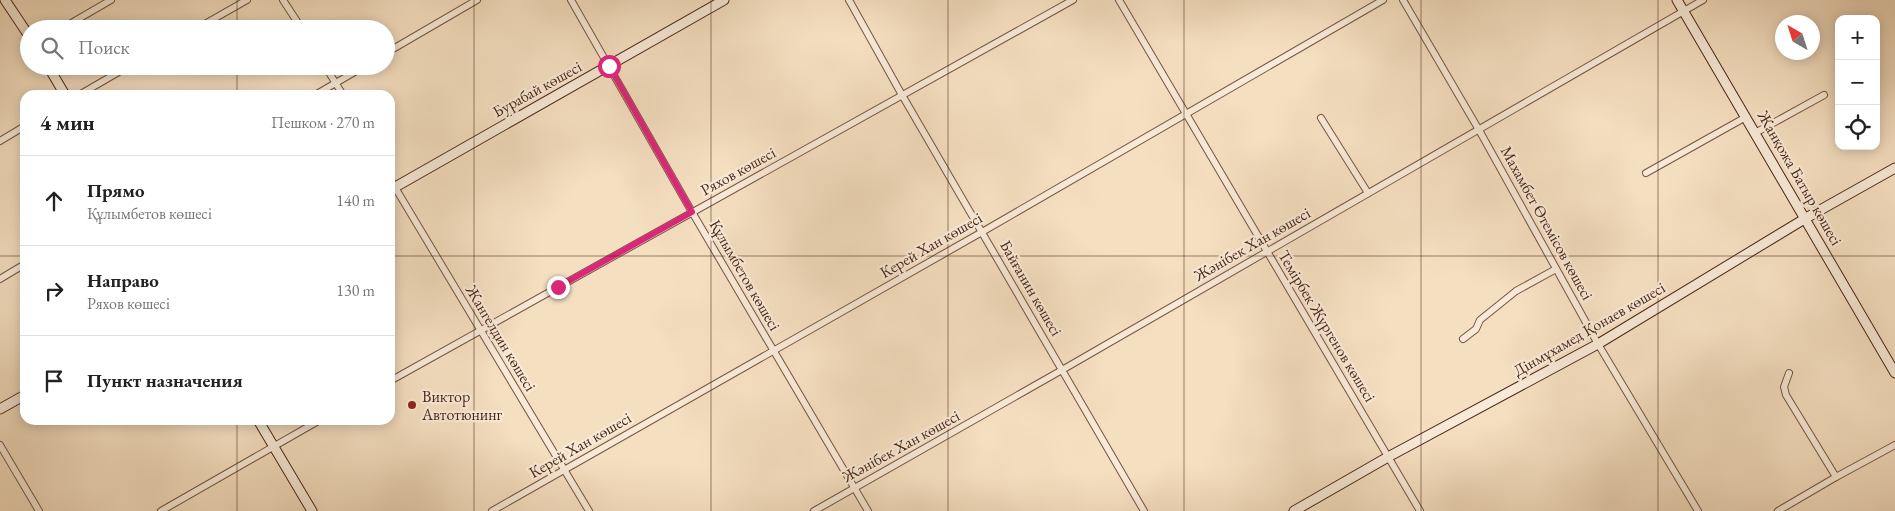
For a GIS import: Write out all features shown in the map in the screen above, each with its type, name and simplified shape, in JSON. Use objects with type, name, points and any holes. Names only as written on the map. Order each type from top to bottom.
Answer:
[{"type":"street","points":[[5,0],[20,22]]},
{"type":"street","points":[[77,20],[111,0]]},
{"type":"street","points":[[212,20],[247,0]]},
{"type":"street","points":[[283,0],[296,20]]},
{"type":"street","points":[[395,49],[477,0]]},
{"type":"street","name":"Құлымбетов көшесі","points":[[571,0],[692,212],[868,511]]},
{"type":"street","name":"Бурабай көшесі","points":[[395,183],[609,66],[724,0]]},
{"type":"street","name":"Байғанин көшесі","points":[[849,0],[902,96],[1144,511]]},
{"type":"street","name":"Ряхов көшесі","points":[[395,378],[1073,0]]},
{"type":"street","name":"Темірбек Жүргенов көшесі","points":[[1118,0],[1420,511]]},
{"type":"street","name":"Керей Хан көшесі","points":[[492,511],[982,232],[1383,0]]},
{"type":"street","name":"Махамбет Өтемісов көшесі","points":[[1403,0],[1479,130],[1598,344],[1698,511]]},
{"type":"street","name":"Жанқожа Батыр көшесі","points":[[1677,0],[1895,373]]},
{"type":"street","name":"Жәнібек Хан көшесі","points":[[814,511],[1703,0]]},
{"type":"street","points":[[53,75],[62,90]]},
{"type":"street","points":[[87,90],[114,75]]},
{"type":"street","points":[[331,75],[340,90]]},
{"type":"street","points":[[324,90],[350,75]]},
{"type":"street","points":[[1756,133],[1824,95]]},
{"type":"street","points":[[1646,173],[1746,117]]},
{"type":"street","points":[[1321,118],[1368,193]]},
{"type":"street","points":[[0,141],[20,129]]},
{"type":"street","name":"Дінмұхамед Қонаев көшесі","points":[[1294,511],[1388,457],[1598,344],[1806,218],[1895,168]]},
{"type":"street","name":"Жангелдин көшесі","points":[[395,190],[589,511]]},
{"type":"street","points":[[0,279],[20,267]]},
{"type":"street","points":[[1463,339],[1476,329],[1480,320],[1516,291],[1556,269]]},
{"type":"street","points":[[1789,373],[1784,387],[1786,395],[1836,477]]},
{"type":"street","points":[[0,409],[20,398]]},
{"type":"street","points":[[261,425],[312,511]]},
{"type":"street","points":[[161,511],[311,425]]},
{"type":"street","points":[[0,445],[40,511]]},
{"type":"street","points":[[1778,511],[1895,445]]},
{"type":"place","name":"Виктор Автотюнинг","points":[[412,405]]},
{"type":"route","points":[[558,287],[692,212],[609,66]]}]
